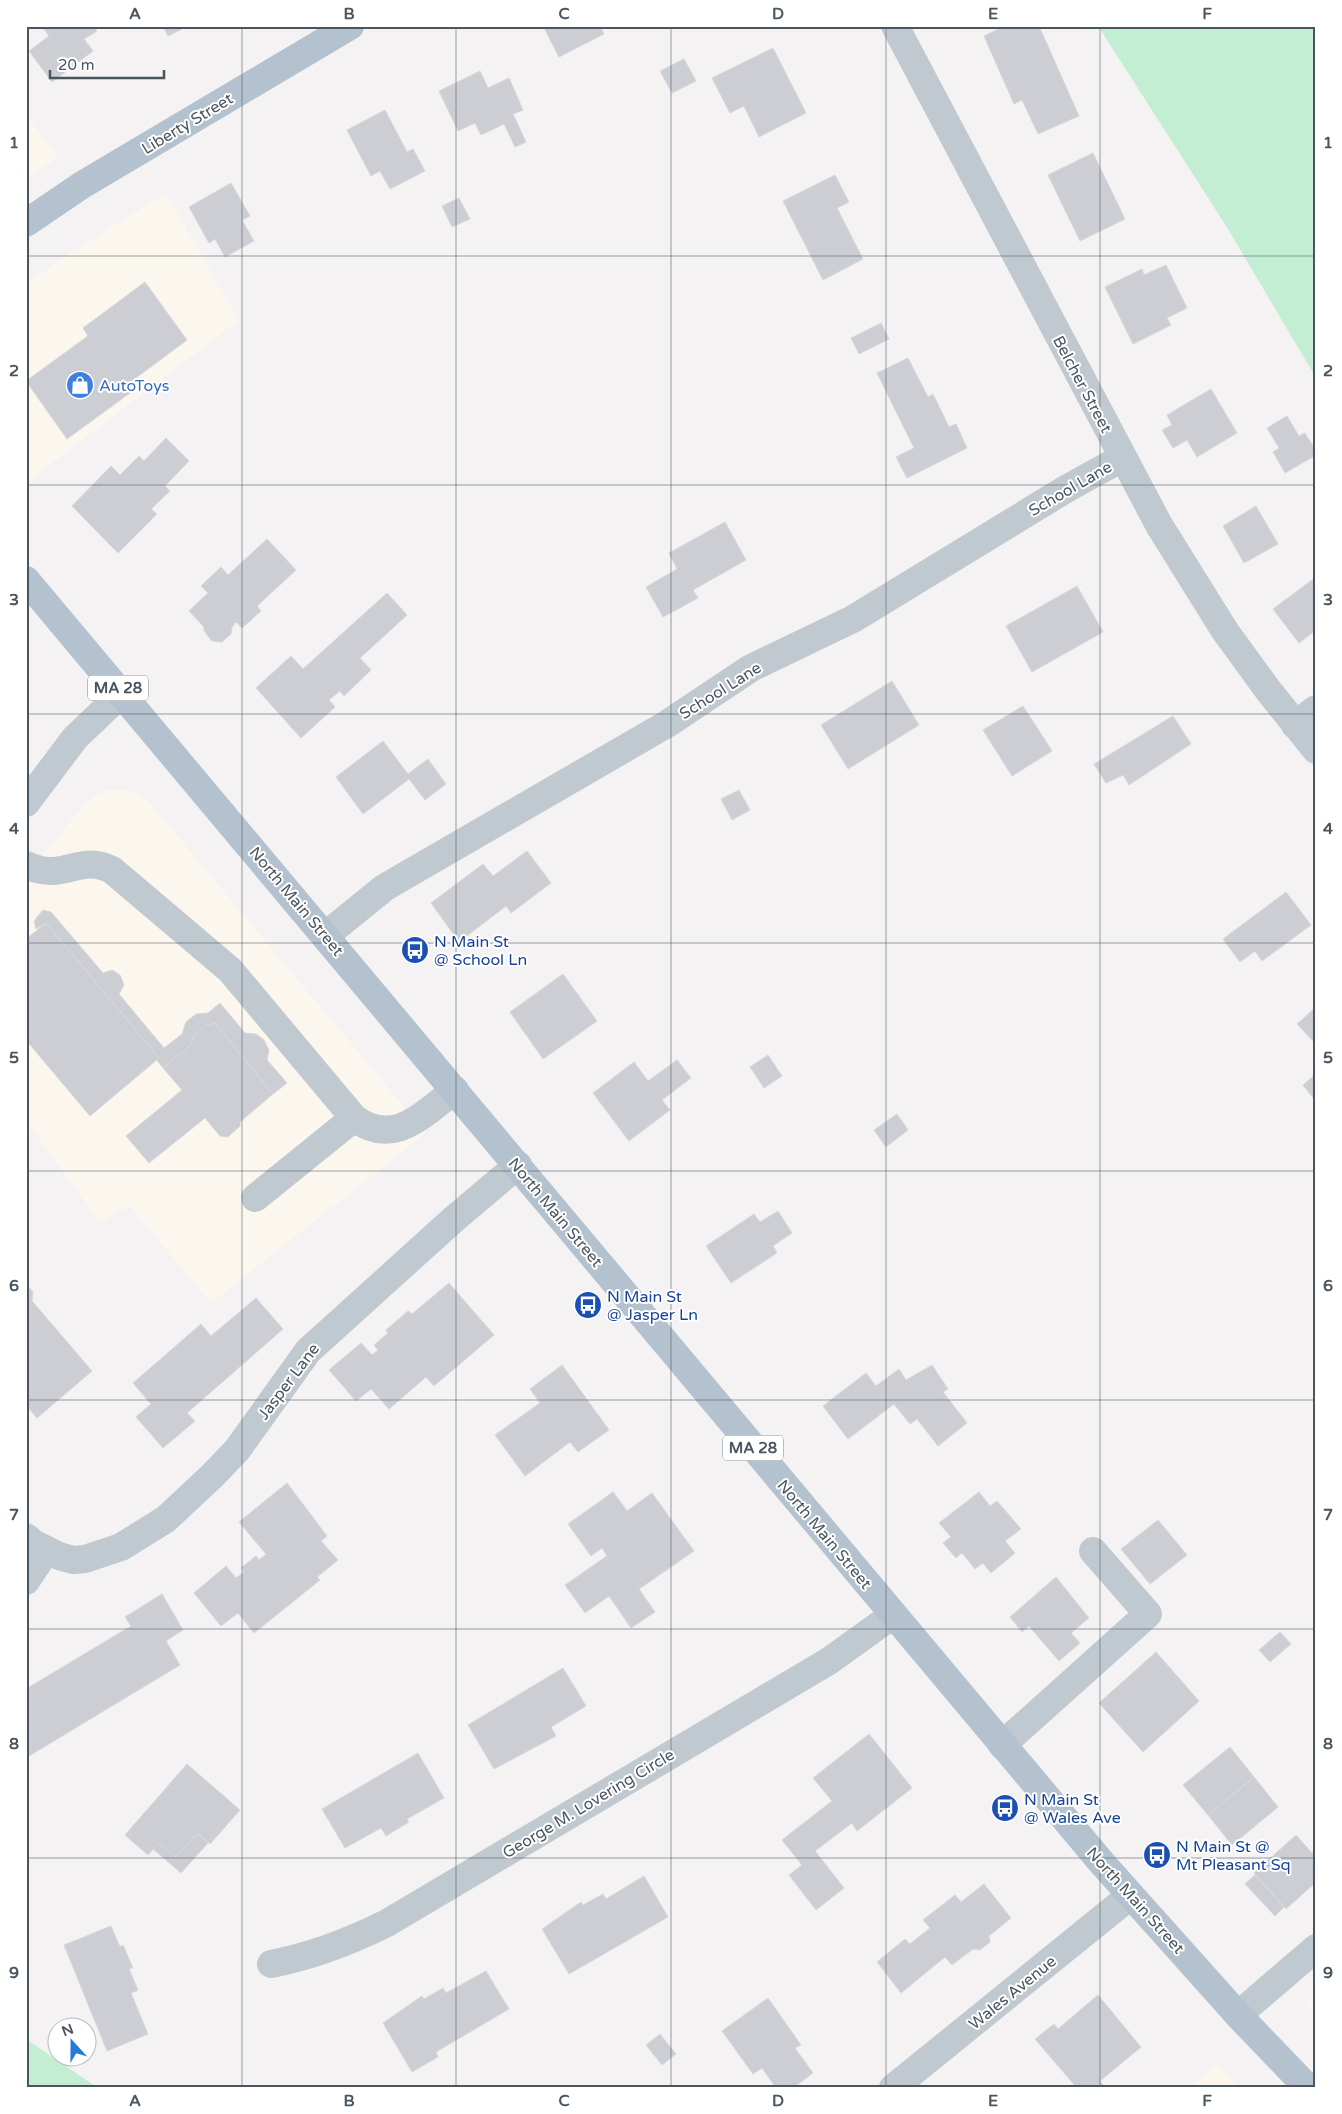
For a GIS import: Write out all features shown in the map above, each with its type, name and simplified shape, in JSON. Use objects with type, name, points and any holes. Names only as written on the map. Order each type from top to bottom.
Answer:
[{"type":"main road","name":"Liberty Street","points":[[26,223],[82,185],[350,26]]},
{"type":"main road","name":"North Main Street","points":[[26,580],[326,935],[1130,1896],[1238,2015],[1308,2088]]},
{"type":"street","name":"Belcher Street","points":[[895,26],[1159,525],[1204,599],[1248,663],[1306,717],[1316,750]]},
{"type":"street","name":"School Lane","points":[[326,935],[384,888],[667,724],[751,668],[853,619],[1066,489],[1122,458]]},
{"type":"street","points":[[26,803],[75,738],[122,693]]},
{"type":"street","points":[[26,864],[39,871],[54,872],[87,863],[96,863],[112,870],[230,970],[354,1118],[365,1126],[378,1131],[406,1126],[455,1090]]},
{"type":"street","points":[[255,1198],[354,1118]]},
{"type":"street","name":"Jasper Lane","points":[[26,1580],[36,1544],[73,1560],[94,1557],[121,1547],[166,1519],[207,1482],[237,1450],[308,1351],[454,1219],[518,1165]]},
{"type":"street","points":[[1002,1745],[1148,1614],[1093,1551]]},
{"type":"street","name":"George M. Lovering Circle","points":[[271,1964],[294,1960],[332,1947],[387,1922],[829,1661],[893,1615]]},
{"type":"street","name":"Wales Avenue","points":[[893,2088],[1130,1896]]},
{"type":"street","points":[[1238,2015],[1316,1948]]},
{"type":"shaded area","points":[[26,115],[58,157],[26,178]]},
{"type":"shaded area","points":[[166,193],[239,320],[26,483],[26,284],[70,253]]},
{"type":"shaded area","points":[[108,790],[130,791],[149,802],[426,1133],[211,1303],[130,1206],[100,1222],[26,1121],[26,875],[84,805],[96,795]]},
{"type":"shaded area","points":[[1316,1994],[1316,2015],[1304,2003]]},
{"type":"shaded area","points":[[1218,2064],[1241,2088],[1189,2088]]},
{"type":"green space","points":[[1098,26],[1316,26],[1316,378],[1228,229]]},
{"type":"green space","points":[[26,2039],[48,2054],[48,2066],[66,2066],[98,2088],[26,2088]]},
{"type":"building","points":[[42,26],[93,26],[97,31],[84,39],[93,51],[52,82],[29,51],[49,36]]},
{"type":"building","points":[[163,26],[188,26],[168,36]]},
{"type":"building","points":[[543,26],[600,26],[604,34],[559,57]]},
{"type":"building","points":[[1005,26],[1039,26],[1079,116],[1038,134],[1022,100],[1014,104],[984,36]]},
{"type":"building","points":[[773,48],[806,113],[759,137],[744,106],[730,113],[712,78]]},
{"type":"building","points":[[684,59],[696,81],[672,93],[660,71]]},
{"type":"building","points":[[480,71],[488,88],[509,78],[523,110],[513,114],[526,142],[515,147],[504,124],[481,135],[475,123],[458,131],[439,91]]},
{"type":"building","points":[[385,110],[407,152],[413,149],[425,171],[390,189],[380,171],[371,176],[347,130]]},
{"type":"building","points":[[1093,153],[1125,219],[1080,241],[1048,175]]},
{"type":"building","points":[[835,175],[849,202],[837,208],[863,259],[823,280],[783,201]]},
{"type":"building","points":[[231,183],[250,216],[242,220],[254,241],[225,257],[215,239],[209,243],[189,207]]},
{"type":"building","points":[[459,198],[470,219],[452,227],[442,206]]},
{"type":"building","points":[[1166,265],[1187,308],[1167,318],[1171,325],[1133,344],[1105,287],[1142,269],[1144,275]]},
{"type":"building","points":[[145,282],[187,340],[125,386],[130,393],[67,439],[26,381],[88,336],[83,328]]},
{"type":"building","points":[[881,323],[889,339],[859,354],[851,338]]},
{"type":"building","points":[[908,358],[928,397],[933,394],[949,427],[956,424],[967,448],[907,478],[896,457],[914,448],[877,373]]},
{"type":"building","points":[[1211,389],[1237,433],[1197,457],[1187,440],[1173,448],[1162,430],[1172,425],[1167,415]]},
{"type":"building","points":[[1287,416],[1299,436],[1305,433],[1316,451],[1316,455],[1285,473],[1273,452],[1279,448],[1267,428]]},
{"type":"building","points":[[166,438],[189,461],[165,486],[170,491],[151,509],[157,514],[118,553],[72,506],[111,466],[120,475],[139,456],[144,461]]},
{"type":"building","points":[[1256,506],[1278,544],[1244,563],[1223,526]]},
{"type":"building","points":[[725,522],[746,560],[693,590],[698,598],[663,617],[646,587],[677,569],[669,553]]},
{"type":"building","points":[[267,539],[296,570],[257,606],[261,611],[242,628],[236,622],[232,627],[231,634],[222,642],[212,641],[204,631],[204,627],[189,611],[208,593],[201,586],[221,567],[228,575]]},
{"type":"building","points":[[1316,577],[1316,630],[1299,643],[1273,609]]},
{"type":"building","points":[[1077,586],[1103,632],[1032,672],[1006,626]]},
{"type":"building","points":[[387,593],[407,615],[360,658],[371,670],[344,696],[340,691],[329,700],[335,707],[301,738],[256,688],[291,656],[303,669]]},
{"type":"building","points":[[892,681],[919,725],[848,769],[821,725]]},
{"type":"building","points":[[1023,706],[1052,751],[1012,776],[983,730]]},
{"type":"building","points":[[1173,716],[1191,744],[1129,785],[1123,775],[1106,783],[1094,764]]},
{"type":"building","points":[[383,741],[408,774],[428,759],[446,784],[425,800],[409,779],[363,814],[336,777]]},
{"type":"building","points":[[739,790],[750,810],[732,820],[721,799]]},
{"type":"building","points":[[527,851],[551,883],[511,913],[506,906],[459,942],[431,903],[483,864],[493,876]]},
{"type":"building","points":[[1286,892],[1311,925],[1262,961],[1255,951],[1240,962],[1223,939]]},
{"type":"building","points":[[43,910],[51,912],[103,973],[112,970],[120,975],[124,985],[119,994],[164,1048],[182,1034],[186,1022],[196,1014],[208,1013],[220,1003],[245,1033],[256,1034],[264,1040],[269,1050],[267,1060],[287,1083],[273,1094],[215,1023],[205,1026],[194,1035],[191,1045],[163,1068],[157,1060],[159,1058],[46,923],[36,929],[34,921]]},
{"type":"building","points":[[46,923],[159,1058],[90,1116],[26,1040],[26,939]]},
{"type":"building","points":[[563,974],[597,1021],[543,1059],[510,1012]]},
{"type":"building","points":[[1316,1007],[1316,1044],[1297,1024]]},
{"type":"building","points":[[215,1023],[273,1094],[240,1122],[240,1126],[228,1137],[220,1136],[205,1118],[149,1163],[126,1136],[182,1090],[163,1068],[191,1045],[194,1035],[205,1026]]},
{"type":"building","points":[[768,1055],[782,1076],[764,1088],[750,1067]]},
{"type":"building","points":[[677,1060],[691,1078],[662,1100],[670,1110],[629,1141],[593,1093],[634,1062],[648,1081]]},
{"type":"building","points":[[1316,1074],[1316,1097],[1314,1099],[1303,1085]]},
{"type":"building","points":[[897,1114],[908,1130],[886,1147],[874,1130]]},
{"type":"building","points":[[778,1211],[792,1233],[773,1246],[777,1253],[731,1283],[706,1246],[754,1214],[760,1222]]},
{"type":"building","points":[[449,1283],[494,1335],[434,1386],[426,1377],[389,1409],[371,1389],[356,1401],[329,1370],[361,1343],[372,1355],[378,1350],[374,1345],[388,1333],[386,1330],[408,1311],[412,1314]]},
{"type":"building","points":[[26,1284],[33,1292],[32,1301],[92,1371],[37,1418],[26,1405]]},
{"type":"building","points":[[256,1298],[283,1329],[187,1413],[195,1421],[163,1448],[136,1417],[151,1404],[133,1383],[201,1324],[211,1336]]},
{"type":"building","points":[[562,1365],[609,1430],[578,1452],[570,1442],[525,1476],[495,1435],[540,1403],[530,1389]]},
{"type":"building","points":[[932,1365],[948,1389],[943,1392],[967,1423],[938,1446],[917,1419],[910,1424],[894,1404],[848,1439],[823,1406],[866,1373],[876,1386],[899,1369],[906,1380]]},
{"type":"building","points":[[287,1483],[327,1536],[321,1541],[338,1560],[317,1577],[320,1580],[254,1633],[238,1613],[221,1626],[194,1593],[226,1566],[236,1578],[244,1572],[241,1568],[256,1556],[259,1560],[266,1554],[239,1522]]},
{"type":"building","points":[[613,1492],[627,1511],[652,1493],[694,1551],[639,1589],[655,1612],[631,1628],[609,1596],[585,1613],[565,1585],[607,1556],[602,1548],[591,1556],[568,1524]]},
{"type":"building","points":[[979,1492],[990,1506],[997,1501],[1021,1529],[1005,1541],[1015,1553],[991,1573],[983,1563],[975,1569],[962,1553],[956,1558],[943,1543],[951,1537],[939,1523]]},
{"type":"building","points":[[1158,1520],[1187,1555],[1150,1584],[1121,1549]]},
{"type":"building","points":[[1056,1577],[1089,1618],[1071,1633],[1080,1643],[1059,1661],[1029,1626],[1022,1632],[1010,1617]]},
{"type":"building","points":[[162,1594],[183,1630],[166,1641],[180,1665],[29,1756],[26,1752],[26,1689],[131,1626],[125,1617]]},
{"type":"building","points":[[1280,1632],[1291,1644],[1270,1662],[1259,1650]]},
{"type":"building","points":[[1156,1652],[1199,1701],[1143,1752],[1099,1703]]},
{"type":"building","points":[[563,1668],[586,1706],[551,1727],[556,1736],[494,1769],[468,1725]]},
{"type":"building","points":[[869,1734],[912,1788],[857,1831],[852,1823],[815,1851],[844,1888],[816,1910],[789,1875],[802,1865],[782,1840],[832,1801],[813,1778]]},
{"type":"building","points":[[1230,1747],[1254,1777],[1208,1815],[1183,1785]]},
{"type":"building","points":[[418,1753],[444,1798],[407,1819],[409,1822],[386,1836],[381,1828],[345,1848],[322,1809]]},
{"type":"building","points":[[187,1764],[240,1810],[210,1844],[197,1833],[176,1857],[159,1843],[148,1855],[125,1835]]},
{"type":"building","points":[[1254,1777],[1278,1807],[1232,1845],[1208,1815]]},
{"type":"building","points":[[197,1833],[208,1843],[181,1873],[153,1849],[159,1843],[176,1857]]},
{"type":"building","points":[[1296,1835],[1312,1853],[1316,1850],[1316,1882],[1286,1909],[1254,1873]]},
{"type":"building","points":[[1255,1875],[1284,1907],[1275,1916],[1245,1884]]},
{"type":"building","points":[[644,1876],[668,1917],[569,1974],[542,1929],[581,1902],[583,1905],[603,1894],[606,1899]]},
{"type":"building","points":[[984,1884],[1011,1918],[989,1936],[990,1942],[980,1950],[973,1949],[952,1965],[945,1957],[901,1993],[877,1962],[905,1939],[910,1944],[930,1928],[923,1920],[955,1895],[961,1902]]},
{"type":"building","points":[[111,1926],[120,1947],[123,1945],[133,1968],[129,1969],[138,1990],[131,1993],[148,2034],[107,2051],[98,2029],[98,2016],[93,2016],[64,1945]]},
{"type":"building","points":[[486,1971],[509,2009],[436,2052],[438,2057],[412,2072],[383,2023],[422,1996],[424,1999],[443,1988],[446,1993]]},
{"type":"building","points":[[1098,1995],[1141,2047],[1100,2081],[1105,2088],[1077,2088],[1035,2039],[1054,2024],[1058,2029]]},
{"type":"building","points":[[768,1998],[801,2045],[795,2048],[813,2073],[793,2088],[776,2088],[762,2068],[753,2074],[722,2031]]},
{"type":"building","points":[[660,2034],[676,2054],[662,2065],[646,2045]]},
{"type":"place","name":"AutoToys","points":[[80,385]]},
{"type":"place","name":"N Main St @ School Ln","points":[[415,950]]},
{"type":"place","name":"N Main St @ Jasper Ln","points":[[588,1305]]},
{"type":"place","name":"N Main St @ Wales Ave","points":[[1005,1808]]},
{"type":"place","name":"N Main St @ Mt Pleasant Sq","points":[[1157,1855]]}]
